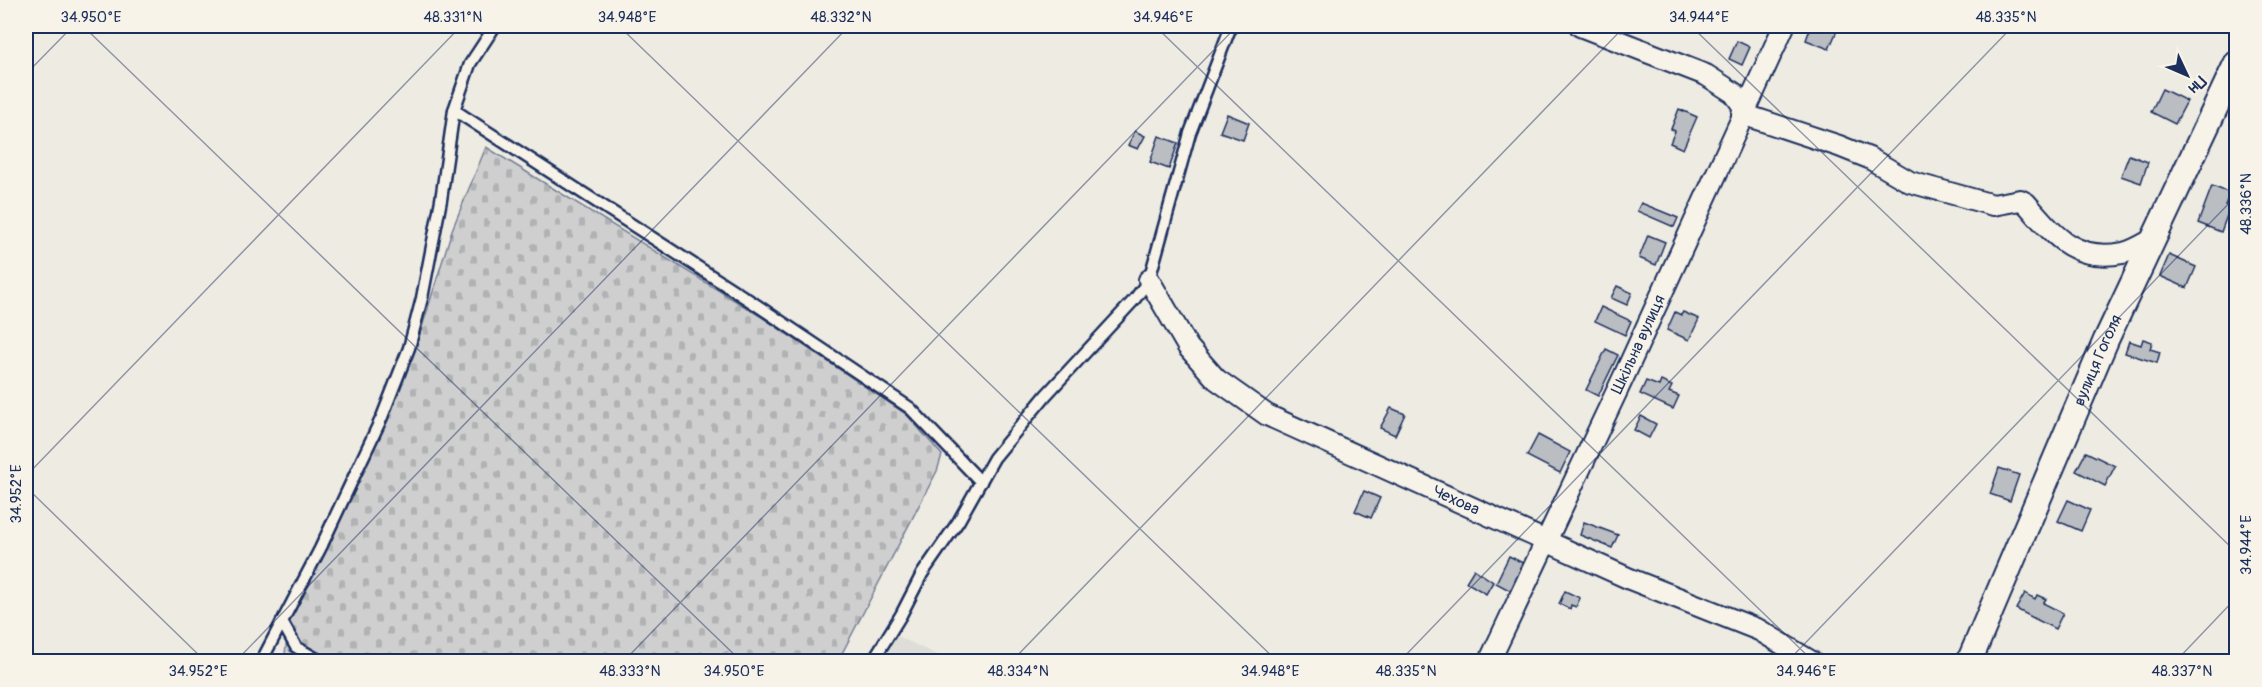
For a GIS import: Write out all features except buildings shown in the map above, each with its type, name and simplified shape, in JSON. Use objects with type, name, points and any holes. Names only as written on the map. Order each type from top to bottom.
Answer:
[{"type":"street","points":[[1580,26],[1706,75],[1734,93],[1744,111],[1869,158],[1910,182],[1994,205],[2020,200],[2026,203],[2060,240],[2078,250],[2124,253],[2153,240]]},
{"type":"street","name":"Шкільна вулиця","points":[[1489,662],[1624,376],[1784,26]]},
{"type":"street","name":"вулиця Гоголя","points":[[1969,662],[2106,340],[2236,64]]},
{"type":"street","name":"Чехова","points":[[1149,280],[1188,347],[1216,379],[1267,415],[1630,579],[1759,630],[1812,662]]},
{"type":"lane","points":[[261,662],[364,456],[409,348],[422,298],[439,211],[454,110],[470,64],[495,26]]},
{"type":"lane","points":[[872,662],[901,615],[922,574],[958,522],[994,458],[1046,395],[1134,300],[1149,280],[1190,133],[1231,26]]},
{"type":"lane","points":[[454,110],[755,304],[910,408],[981,482]]},
{"type":"lane","points":[[282,622],[296,647],[322,662]]},
{"type":"shaded area","points":[[893,634],[950,661],[879,662]]},
{"type":"green space","points":[[486,147],[760,316],[907,415],[942,455],[937,471],[838,661],[284,662],[289,622],[356,484],[415,350],[452,230]]}]
